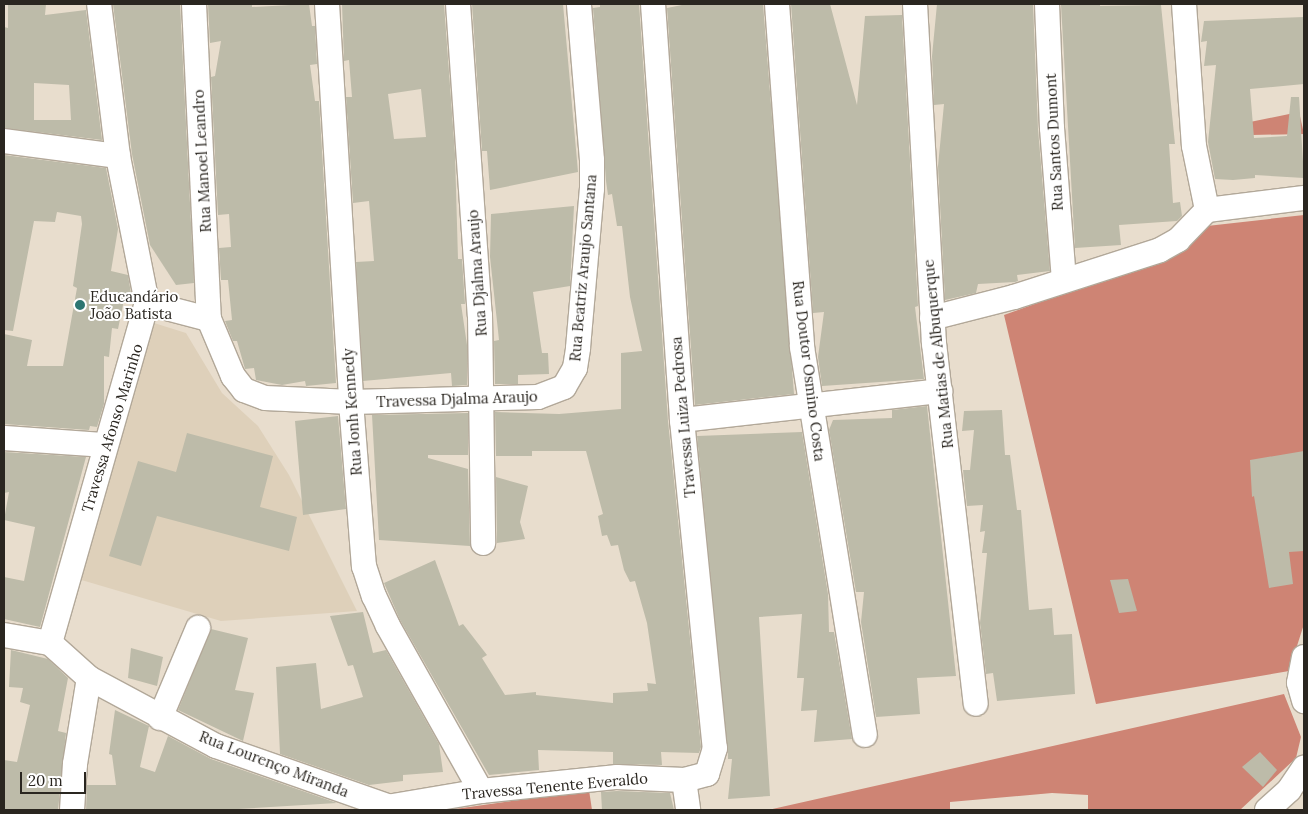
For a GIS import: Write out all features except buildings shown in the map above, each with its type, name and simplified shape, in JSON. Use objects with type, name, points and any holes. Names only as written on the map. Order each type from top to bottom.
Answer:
[{"type":"street","name":"Travessa Afonso Marinho","points":[[50,643],[147,303],[118,156],[99,4]]},
{"type":"street","name":"Rua Manoel Leandro","points":[[194,4],[209,319]]},
{"type":"street","name":"Rua Jonh Kennedy","points":[[328,4],[351,402],[364,566],[374,596],[481,791]]},
{"type":"street","name":"Rua Djalma Araujo","points":[[458,4],[480,315],[483,543]]},
{"type":"street","name":"Rua Beatriz Araujo Santana","points":[[570,381],[578,348],[592,189],[592,160],[579,4]]},
{"type":"street","name":"Travessa Luiza Pedrosa","points":[[653,4],[682,420],[715,748],[707,774],[684,780]]},
{"type":"street","name":"Rua Doutor Osmino Costa","points":[[777,4],[795,258],[810,407],[865,735]]},
{"type":"street","name":"Rua Matias de Albuquerque","points":[[915,4],[932,318],[976,704]]},
{"type":"street","name":"Rua Santos Dumont","points":[[1047,4],[1053,147],[1064,280]]},
{"type":"street","points":[[1184,4],[1194,146],[1207,210]]},
{"type":"street","points":[[4,141],[118,156]]},
{"type":"street","points":[[932,318],[1160,250],[1178,240],[1207,210],[1304,198]]},
{"type":"street","points":[[147,303],[209,319]]},
{"type":"street","name":"Travessa Djalma Araujo","points":[[209,319],[233,376],[244,390],[265,398],[351,402],[538,397],[556,393],[570,381]]},
{"type":"street","points":[[682,420],[940,391]]},
{"type":"street","points":[[4,438],[106,445]]},
{"type":"street","points":[[160,718],[198,628]]},
{"type":"street","points":[[4,635],[50,643]]},
{"type":"street","name":"Rua Lourenço Miranda","points":[[50,643],[89,678],[160,718],[216,746],[379,809]]},
{"type":"street","points":[[1304,657],[1299,683],[1304,701]]},
{"type":"street","points":[[72,810],[74,764],[89,678]]},
{"type":"street","points":[[1268,810],[1289,790],[1304,768]]},
{"type":"street","name":"Travessa Tenente Everaldo","points":[[379,809],[481,791],[617,777],[684,780]]},
{"type":"street","points":[[684,780],[688,810]]},
{"type":"shaded area","points":[[1299,112],[1304,134],[1252,135],[1250,122]]},
{"type":"shaded area","points":[[1304,215],[1304,624],[1289,671],[1096,704],[1004,315],[1183,250],[1207,226]]},
{"type":"shaded area","points":[[154,323],[186,333],[222,393],[258,426],[289,475],[357,611],[221,621],[78,579]]},
{"type":"shaded area","points":[[1284,694],[1301,737],[1296,758],[1240,810],[1088,810],[1088,795],[1052,793],[950,802],[950,810],[768,810]]},
{"type":"shaded area","points":[[589,790],[592,810],[448,810]]},
{"type":"place","name":"Educandário João Batista","points":[[80,305]]}]
